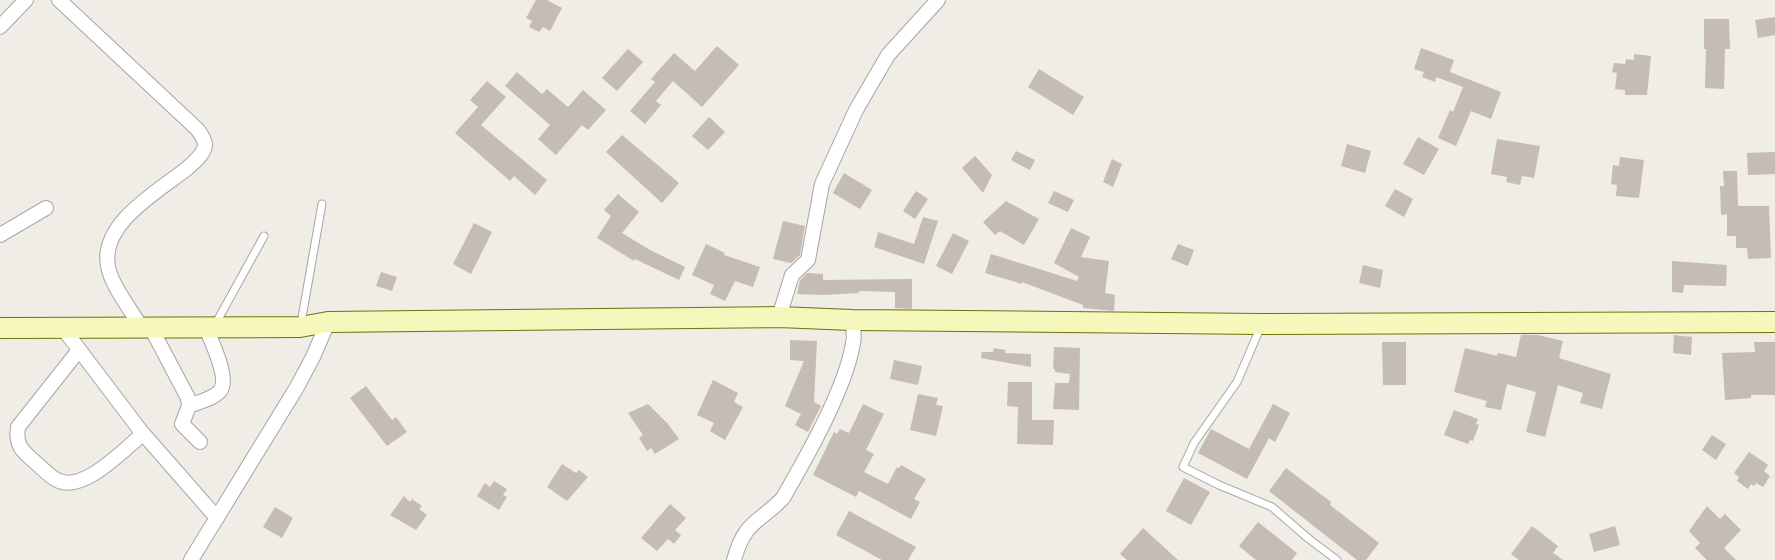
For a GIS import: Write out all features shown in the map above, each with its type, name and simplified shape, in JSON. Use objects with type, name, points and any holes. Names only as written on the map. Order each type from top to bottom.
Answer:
[{"type":"street","points":[[0,27],[26,0]]},
{"type":"street","points":[[59,0],[204,138],[205,145],[202,153],[192,164],[126,217],[113,233],[108,254],[111,276],[182,385],[189,406],[182,424],[200,442]]},
{"type":"street","points":[[779,317],[792,275],[808,260],[822,184],[856,110],[888,55],[938,0]]},
{"type":"street","points":[[0,235],[46,208]]},
{"type":"street","points":[[0,328],[300,327],[328,322],[779,317],[852,320],[1262,324],[1775,322]]},
{"type":"street","points":[[734,560],[748,527],[783,498],[822,424],[849,361],[854,340],[852,320]]},
{"type":"street","points":[[191,560],[297,387],[328,322]]},
{"type":"street","points":[[62,327],[143,434],[217,518]]},
{"type":"street","points":[[189,406],[214,396],[220,392],[223,385],[223,374],[210,327]]},
{"type":"street","points":[[79,350],[18,427],[16,438],[20,449],[57,481],[78,483],[91,476],[143,434]]},
{"type":"lane","points":[[300,327],[322,204]]},
{"type":"lane","points":[[210,327],[264,236]]},
{"type":"lane","points":[[1262,324],[1238,382],[1194,442],[1183,467],[1272,507],[1337,560]]},
{"type":"building","points":[[536,0],[547,0],[562,8],[550,31],[543,27],[539,32],[529,27],[532,21],[526,18]]},
{"type":"building","points":[[1775,17],[1775,35],[1758,38],[1755,20]]},
{"type":"building","points":[[1704,19],[1729,19],[1730,49],[1725,49],[1724,89],[1705,88]]},
{"type":"building","points":[[717,46],[739,65],[702,107],[673,81],[656,101],[661,105],[645,124],[630,111],[655,82],[651,79],[674,53],[695,71]]},
{"type":"building","points":[[1421,48],[1454,60],[1450,72],[1501,92],[1491,119],[1471,111],[1456,146],[1438,138],[1450,110],[1453,112],[1463,87],[1436,77],[1435,82],[1422,77],[1424,72],[1414,69]]},
{"type":"building","points":[[628,49],[643,62],[617,91],[602,78]]},
{"type":"building","points":[[1634,54],[1651,56],[1647,95],[1625,95],[1625,90],[1615,89],[1617,73],[1612,72],[1614,63],[1625,64],[1626,59],[1634,60]]},
{"type":"building","points":[[1039,69],[1084,97],[1073,115],[1028,87]]},
{"type":"building","points":[[517,72],[542,94],[547,89],[568,107],[583,90],[606,110],[588,130],[582,125],[556,155],[538,139],[550,125],[505,86]]},
{"type":"building","points":[[487,81],[506,97],[481,125],[547,180],[535,195],[514,176],[510,181],[455,133],[478,107],[470,100]]},
{"type":"building","points":[[709,117],[725,132],[708,150],[692,136]]},
{"type":"building","points":[[622,135],[679,183],[662,203],[606,152]]},
{"type":"building","points":[[1418,137],[1439,149],[1424,175],[1403,164]]},
{"type":"building","points":[[1497,139],[1540,146],[1534,178],[1522,176],[1520,185],[1506,182],[1507,177],[1491,174]]},
{"type":"building","points":[[1347,144],[1371,151],[1365,173],[1341,166]]},
{"type":"building","points":[[1016,151],[1035,160],[1030,170],[1011,160]]},
{"type":"building","points":[[1775,152],[1775,174],[1748,175],[1747,153]]},
{"type":"building","points":[[975,156],[992,175],[983,193],[962,168]]},
{"type":"building","points":[[1620,157],[1644,160],[1639,198],[1616,196],[1617,185],[1611,184],[1613,165],[1619,166]]},
{"type":"building","points":[[1112,159],[1122,164],[1113,187],[1103,182]]},
{"type":"building","points":[[1723,171],[1737,171],[1738,206],[1769,206],[1771,258],[1748,259],[1747,248],[1736,248],[1736,236],[1727,236],[1727,214],[1721,215],[1720,186],[1724,186]]},
{"type":"building","points":[[844,173],[872,190],[860,209],[833,193]]},
{"type":"building","points":[[1395,189],[1413,199],[1404,217],[1385,206]]},
{"type":"building","points":[[916,191],[928,199],[915,219],[903,211]]},
{"type":"building","points":[[1054,191],[1074,200],[1068,212],[1048,203]]},
{"type":"building","points":[[618,194],[639,212],[622,233],[685,267],[679,280],[635,259],[634,261],[597,238],[611,216],[604,210]]},
{"type":"building","points":[[1006,201],[1039,219],[1024,245],[1000,231],[995,235],[983,222]]},
{"type":"building","points":[[923,217],[938,221],[924,264],[874,247],[878,232],[914,244]]},
{"type":"building","points":[[783,221],[805,226],[800,255],[791,263],[773,259]]},
{"type":"building","points":[[474,223],[492,232],[471,274],[453,264]]},
{"type":"building","points":[[1071,228],[1090,237],[1081,257],[1109,261],[1105,293],[1115,295],[1114,311],[1083,308],[1083,305],[1022,282],[1022,284],[985,273],[991,254],[1077,281],[1079,277],[1054,263]]},
{"type":"building","points":[[953,233],[969,241],[952,274],[936,266]]},
{"type":"building","points":[[706,244],[725,253],[724,255],[760,267],[753,287],[735,281],[725,301],[710,294],[714,285],[692,275]]},
{"type":"building","points":[[1178,244],[1194,250],[1188,266],[1171,259]]},
{"type":"building","points":[[1672,261],[1727,265],[1726,286],[1684,285],[1683,293],[1672,292]]},
{"type":"building","points":[[1363,265],[1383,270],[1380,288],[1359,283]]},
{"type":"building","points":[[381,272],[397,277],[392,291],[376,286]]},
{"type":"building","points":[[807,273],[823,274],[823,280],[912,279],[912,309],[895,308],[895,292],[797,294],[800,280]]},
{"type":"building","points":[[1521,335],[1538,335],[1563,341],[1559,358],[1611,374],[1602,409],[1580,403],[1583,393],[1558,385],[1545,437],[1526,432],[1536,392],[1507,384],[1501,410],[1485,407],[1487,401],[1454,392],[1465,348],[1497,356],[1498,353],[1516,357]]},
{"type":"building","points":[[1674,335],[1692,337],[1691,355],[1673,353]]},
{"type":"building","points":[[790,340],[817,341],[814,402],[821,406],[808,432],[795,425],[801,414],[785,406],[804,361],[790,360]]},
{"type":"building","points":[[1382,342],[1406,342],[1406,385],[1383,385]]},
{"type":"building","points":[[1754,342],[1775,342],[1775,395],[1751,395],[1751,398],[1725,400],[1722,353],[1755,352]]},
{"type":"building","points":[[1054,347],[1080,348],[1079,410],[1053,409],[1055,383],[1069,383],[1070,374],[1055,372],[1053,369]]},
{"type":"building","points":[[994,348],[1006,350],[1005,353],[1031,354],[1031,367],[981,358],[982,352],[993,352]]},
{"type":"building","points":[[894,360],[922,366],[918,385],[890,379]]},
{"type":"building","points":[[713,380],[738,393],[734,402],[743,407],[725,440],[710,431],[714,423],[697,415]]},
{"type":"building","points":[[1008,382],[1032,382],[1032,420],[1054,420],[1053,445],[1017,444],[1018,407],[1007,406]]},
{"type":"building","points":[[366,386],[392,420],[396,417],[407,432],[387,446],[350,398]]},
{"type":"building","points":[[918,394],[938,398],[936,405],[943,406],[936,436],[910,430]]},
{"type":"building","points":[[648,404],[679,439],[655,454],[651,448],[647,451],[639,438],[643,435],[628,413]]},
{"type":"building","points":[[863,404],[884,414],[866,450],[874,454],[864,472],[888,484],[897,467],[901,465],[926,479],[914,499],[920,502],[911,519],[859,491],[856,497],[813,475],[834,432],[837,434],[840,429],[849,433]]},
{"type":"building","points":[[1273,404],[1290,413],[1275,442],[1269,438],[1247,479],[1198,453],[1211,429],[1249,449]]},
{"type":"building","points":[[1454,410],[1478,419],[1476,424],[1479,425],[1473,441],[1470,440],[1468,444],[1444,435]]},
{"type":"building","points":[[1712,435],[1726,444],[1716,460],[1702,450]]},
{"type":"building","points":[[1749,452],[1768,465],[1764,471],[1770,476],[1763,487],[1756,483],[1754,486],[1751,484],[1748,489],[1737,481],[1739,477],[1734,473]]},
{"type":"building","points":[[562,464],[576,473],[579,470],[588,477],[567,501],[547,487]]},
{"type":"building","points":[[1286,468],[1379,543],[1366,560],[1357,560],[1269,491]]},
{"type":"building","points":[[1184,478],[1210,492],[1191,525],[1166,511]]},
{"type":"building","points":[[494,481],[507,489],[503,495],[507,497],[499,510],[477,496],[485,483],[490,487]]},
{"type":"building","points":[[404,496],[410,502],[412,499],[422,506],[419,509],[427,515],[416,530],[390,515]]},
{"type":"building","points":[[670,504],[686,518],[675,530],[681,535],[674,544],[668,539],[657,551],[641,538]]},
{"type":"building","points":[[1707,506],[1720,519],[1725,514],[1741,530],[1724,548],[1736,560],[1707,560],[1695,548],[1700,543],[1689,531]]},
{"type":"building","points":[[275,507],[293,518],[282,538],[263,527]]},
{"type":"building","points":[[849,511],[916,547],[908,560],[882,560],[836,535]]},
{"type":"building","points":[[1258,522],[1297,553],[1292,560],[1256,560],[1239,546]]},
{"type":"building","points":[[1532,526],[1558,546],[1553,553],[1563,560],[1519,560],[1511,554]]},
{"type":"building","points":[[1615,526],[1620,545],[1594,552],[1589,534]]},
{"type":"building","points":[[1143,528],[1178,560],[1127,560],[1120,554]]}]
